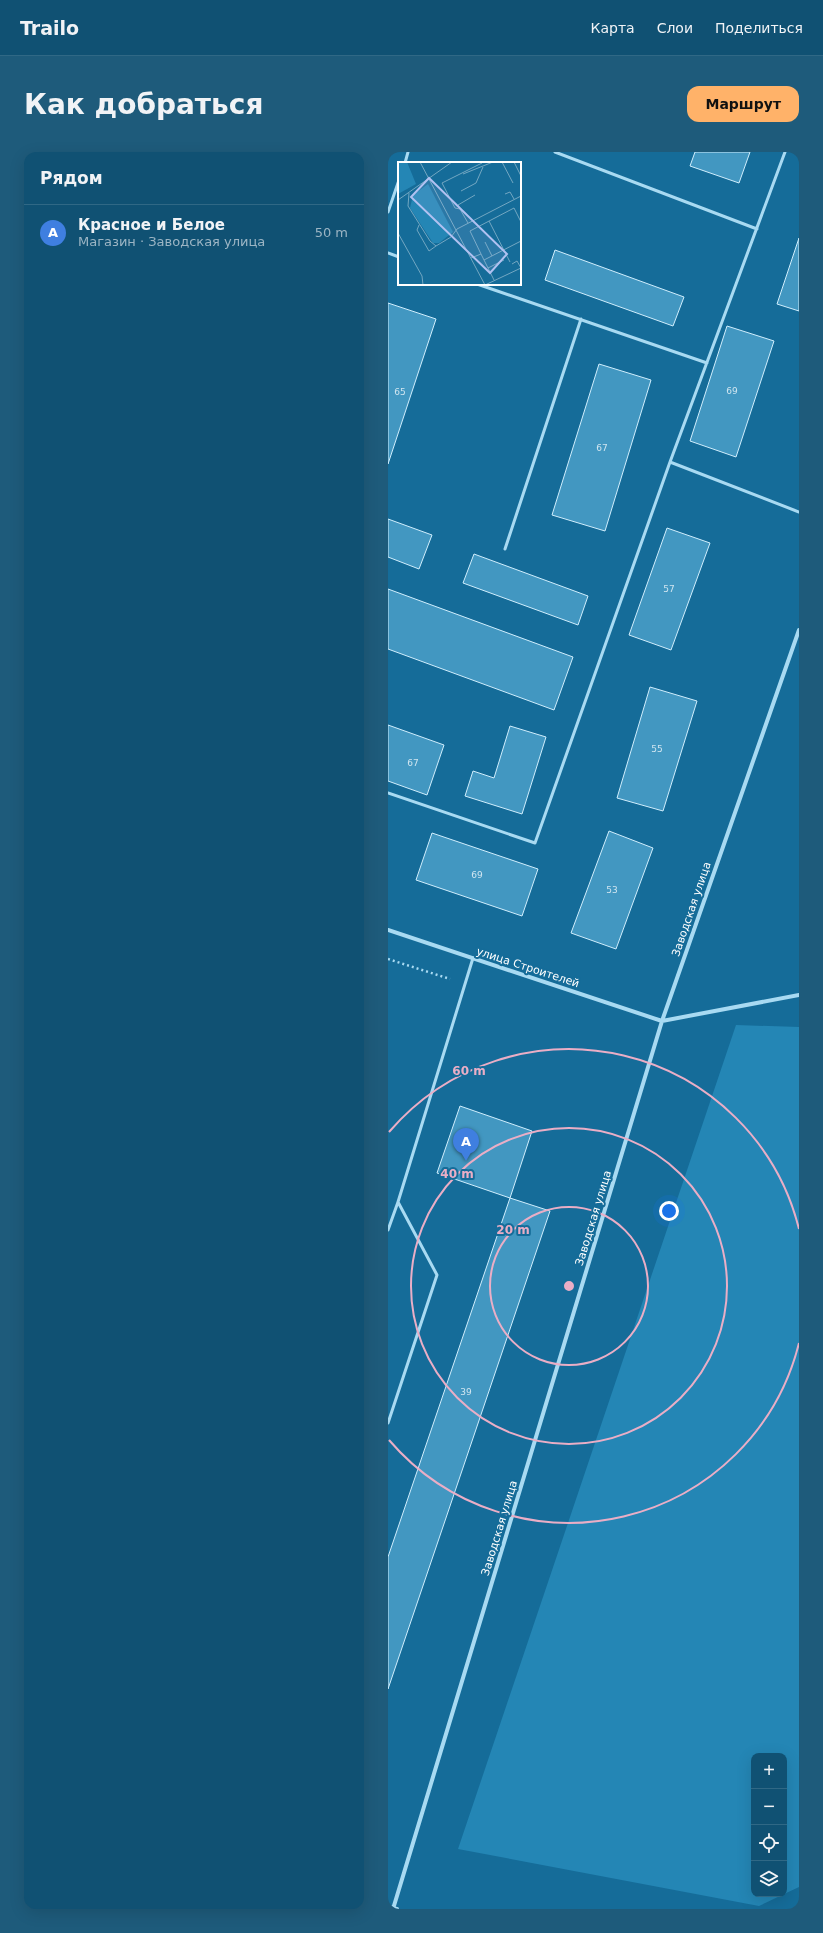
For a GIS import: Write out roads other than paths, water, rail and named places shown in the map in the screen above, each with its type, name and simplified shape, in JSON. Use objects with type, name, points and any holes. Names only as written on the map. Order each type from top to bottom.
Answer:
[{"type":"street","name":"Заводская улица","points":[[393,1909],[662,1021],[799,630]]},
{"type":"street","name":"улица Строителей","points":[[388,930],[662,1021]]},
{"type":"street","points":[[662,1021],[799,995]]},
{"type":"street","points":[[388,1908],[397,1909]]},
{"type":"lane","points":[[405,162],[408,152]]},
{"type":"lane","points":[[555,152],[757,229]]},
{"type":"lane","points":[[388,793],[535,843],[670,462],[785,152]]},
{"type":"lane","points":[[388,212],[398,183]]},
{"type":"lane","points":[[388,253],[398,257]]},
{"type":"lane","points":[[480,285],[706,363]]},
{"type":"lane","points":[[505,549],[581,320]]},
{"type":"lane","points":[[670,462],[799,512]]},
{"type":"lane","points":[[388,1230],[473,958]]},
{"type":"lane","points":[[388,1423],[437,1275],[398,1202]]},
{"type":"place","name":"Красное и Белое","points":[[466,1161]]}]
